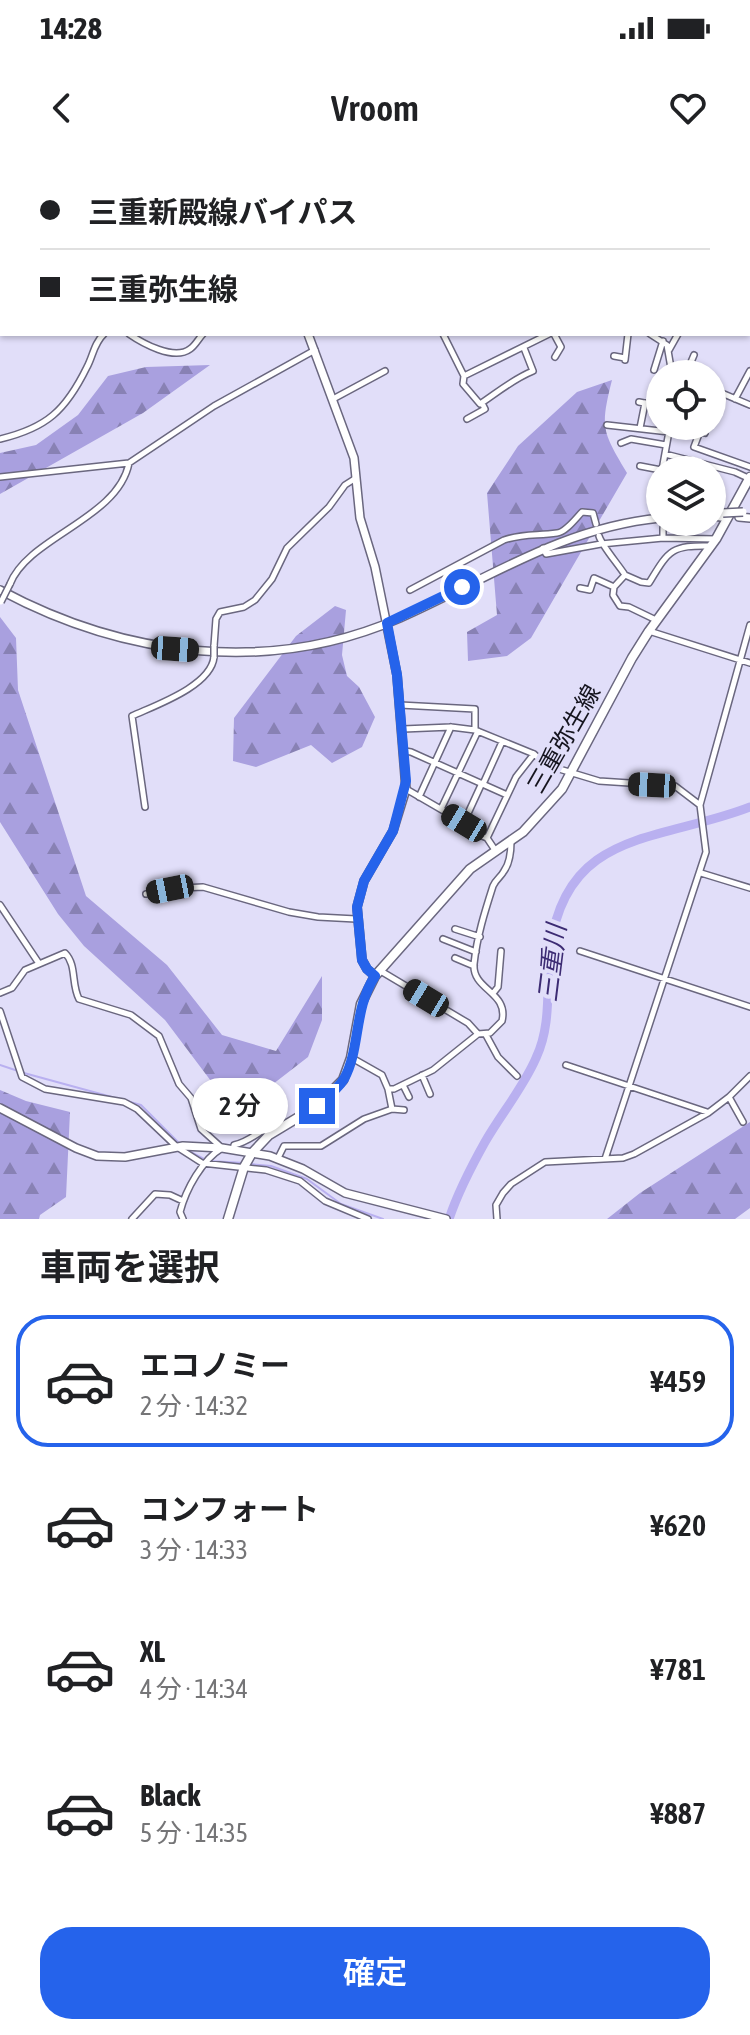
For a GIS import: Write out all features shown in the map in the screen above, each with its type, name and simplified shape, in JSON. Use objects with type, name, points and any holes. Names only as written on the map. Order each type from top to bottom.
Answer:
[{"type":"main road","name":"三重弥生線","points":[[247,1162],[277,1130],[317,1106],[343,1080],[351,1058],[361,1004],[377,973],[470,869],[543,813],[572,772],[649,631],[714,543],[746,494],[750,478]]},
{"type":"main road","points":[[228,1219],[247,1162]]},
{"type":"street","points":[[0,439],[23,433],[60,412],[68,403],[102,336]]},
{"type":"street","points":[[133,336],[155,348],[176,352],[190,349],[201,336]]},
{"type":"street","points":[[309,336],[351,448],[360,518],[375,567],[397,675],[405,751],[406,789],[393,831],[361,889],[356,919],[364,965],[468,1023],[478,1034],[486,1035],[502,1021],[503,1008],[494,992],[478,980],[474,966],[482,915],[494,882],[506,868],[511,840]]},
{"type":"street","points":[[444,336],[464,376],[463,384],[485,409],[467,419]]},
{"type":"street","points":[[464,376],[544,336]]},
{"type":"street","points":[[547,336],[561,347],[555,357]]},
{"type":"street","points":[[614,356],[625,359],[628,336]]},
{"type":"street","points":[[654,336],[667,345],[670,360]]},
{"type":"street","points":[[668,351],[677,336]]},
{"type":"street","points":[[657,360],[663,341]]},
{"type":"street","points":[[482,403],[510,381],[533,371],[524,348]]},
{"type":"street","points":[[0,477],[129,463],[214,406],[315,350]]},
{"type":"street","points":[[692,360],[694,355]]},
{"type":"street","points":[[333,399],[385,371]]},
{"type":"street","points":[[735,399],[750,371]]},
{"type":"street","points":[[726,395],[750,405]]},
{"type":"street","points":[[640,428],[642,402],[646,403]]},
{"type":"street","points":[[607,425],[646,428]]},
{"type":"street","points":[[621,443],[631,439],[666,445]]},
{"type":"street","points":[[667,440],[665,454],[672,456]]},
{"type":"street","points":[[698,440],[694,447],[750,467]]},
{"type":"street","points":[[1,604],[14,574],[109,497],[122,481],[129,463]]},
{"type":"street","points":[[640,466],[646,467]]},
{"type":"street","points":[[726,470],[750,478]]},
{"type":"street","points":[[145,807],[132,716],[179,694],[209,672],[214,657],[216,619],[220,612],[244,607],[255,600],[272,579],[287,548],[329,507],[345,485],[357,478]]},
{"type":"street","points":[[410,590],[504,540],[518,535],[557,533],[582,512],[593,513],[596,524]]},
{"type":"street","points":[[726,515],[746,514]]},
{"type":"street","points":[[0,590],[94,632],[175,649],[213,652],[276,649],[319,643],[387,623],[543,548],[597,529],[646,520]]},
{"type":"street","points":[[599,536],[601,544],[611,552],[625,575],[645,584],[667,553],[714,543]]},
{"type":"street","points":[[543,548],[546,554],[601,544],[663,538],[714,543]]},
{"type":"street","points":[[625,575],[614,587],[613,595],[620,606],[656,620]]},
{"type":"street","points":[[580,588],[590,590],[594,578],[614,587]]},
{"type":"street","points":[[605,1159],[701,873],[706,846],[700,808],[750,625]]},
{"type":"street","points":[[649,631],[750,663]]},
{"type":"street","points":[[400,705],[475,709],[476,731],[441,809]]},
{"type":"street","points":[[403,729],[451,727],[476,731],[534,754],[546,765],[599,781],[675,786],[700,808]]},
{"type":"street","points":[[419,797],[451,727]]},
{"type":"street","points":[[464,823],[502,742]]},
{"type":"street","points":[[405,751],[507,795]]},
{"type":"street","points":[[487,838],[520,770],[534,754]]},
{"type":"street","points":[[406,789],[464,823],[470,831],[487,838],[495,850]]},
{"type":"street","points":[[701,873],[750,888]]},
{"type":"street","points":[[146,894],[203,887],[289,912],[356,919]]},
{"type":"street","points":[[0,905],[38,962]]},
{"type":"street","points":[[455,929],[480,937]]},
{"type":"street","points":[[443,939],[476,952]]},
{"type":"street","points":[[494,992],[498,987],[501,951]]},
{"type":"street","points":[[580,951],[750,1007]]},
{"type":"street","points":[[0,993],[12,988],[25,970],[65,953],[70,959],[79,999],[131,1015],[159,1036],[179,1084],[191,1098],[201,1129],[222,1148]]},
{"type":"street","points":[[455,958],[474,966]]},
{"type":"street","points":[[0,1011],[22,1077],[45,1089],[124,1102],[137,1109],[177,1147],[207,1161],[247,1162],[278,1158],[345,1193],[446,1219]]},
{"type":"street","points":[[388,1089],[433,1070],[478,1034]]},
{"type":"street","points":[[486,1035],[498,1057],[517,1076]]},
{"type":"street","points":[[351,1058],[382,1075],[392,1109]]},
{"type":"street","points":[[566,1065],[708,1113]]},
{"type":"street","points":[[422,1075],[430,1094]]},
{"type":"street","points":[[497,1219],[496,1205],[503,1193],[511,1184],[545,1162],[634,1154],[708,1113],[750,1076]]},
{"type":"street","points":[[403,1085],[409,1097]]},
{"type":"street","points":[[729,1097],[743,1122]]},
{"type":"street","points":[[0,1108],[97,1156],[125,1157],[177,1147],[233,1150],[247,1162],[300,1181],[325,1201],[368,1219]]},
{"type":"street","points":[[278,1158],[284,1146],[321,1146],[364,1119],[392,1109],[404,1110]]},
{"type":"street","points":[[233,1150],[234,1145],[245,1143],[273,1125],[277,1130]]},
{"type":"street","points":[[183,1219],[180,1212],[183,1201],[207,1161],[222,1148]]},
{"type":"street","points":[[132,1219],[155,1194],[170,1195],[183,1201]]},
{"type":"green space","points":[[210,365],[143,413],[0,494],[0,453],[36,445],[78,415],[108,376],[146,367]]},
{"type":"green space","points":[[612,380],[606,409],[606,429],[612,448],[627,473],[531,638],[507,656],[468,661],[467,632],[497,615],[487,493],[518,446],[577,392]]},
{"type":"green space","points":[[335,606],[346,610],[342,655],[347,676],[359,687],[375,717],[362,747],[332,763],[311,745],[256,767],[233,761],[234,718],[296,636]]},
{"type":"green space","points":[[0,617],[16,638],[18,690],[86,896],[167,965],[222,1035],[276,1051],[322,976],[322,1020],[308,1057],[246,1105],[220,1093],[165,1020],[84,946],[58,914],[0,822]]},
{"type":"green space","points":[[0,1090],[26,1101],[70,1112],[66,1197],[40,1215],[39,1219],[0,1219]]},
{"type":"green space","points":[[750,1122],[750,1208],[735,1219],[607,1219],[640,1193]]},
{"type":"waterway","name":"三重川","points":[[449,1219],[475,1161],[525,1080],[541,1045],[546,1019],[550,950],[559,910],[575,881],[596,860],[622,846],[750,807]]},
{"type":"waterway","points":[[0,1065],[18,1071]]},
{"type":"waterway","points":[[24,1073],[141,1105],[181,1145]]},
{"type":"waterway","points":[[185,1149],[204,1159]]},
{"type":"waterway","points":[[210,1161],[244,1163]]},
{"type":"waterway","points":[[250,1164],[271,1166],[307,1179],[341,1204],[383,1219]]},
{"type":"route","points":[[317,1106],[336,1089],[348,1069],[361,1004],[375,976],[362,960],[357,907],[364,881],[393,831],[406,789],[397,675],[387,623],[462,587]]}]
